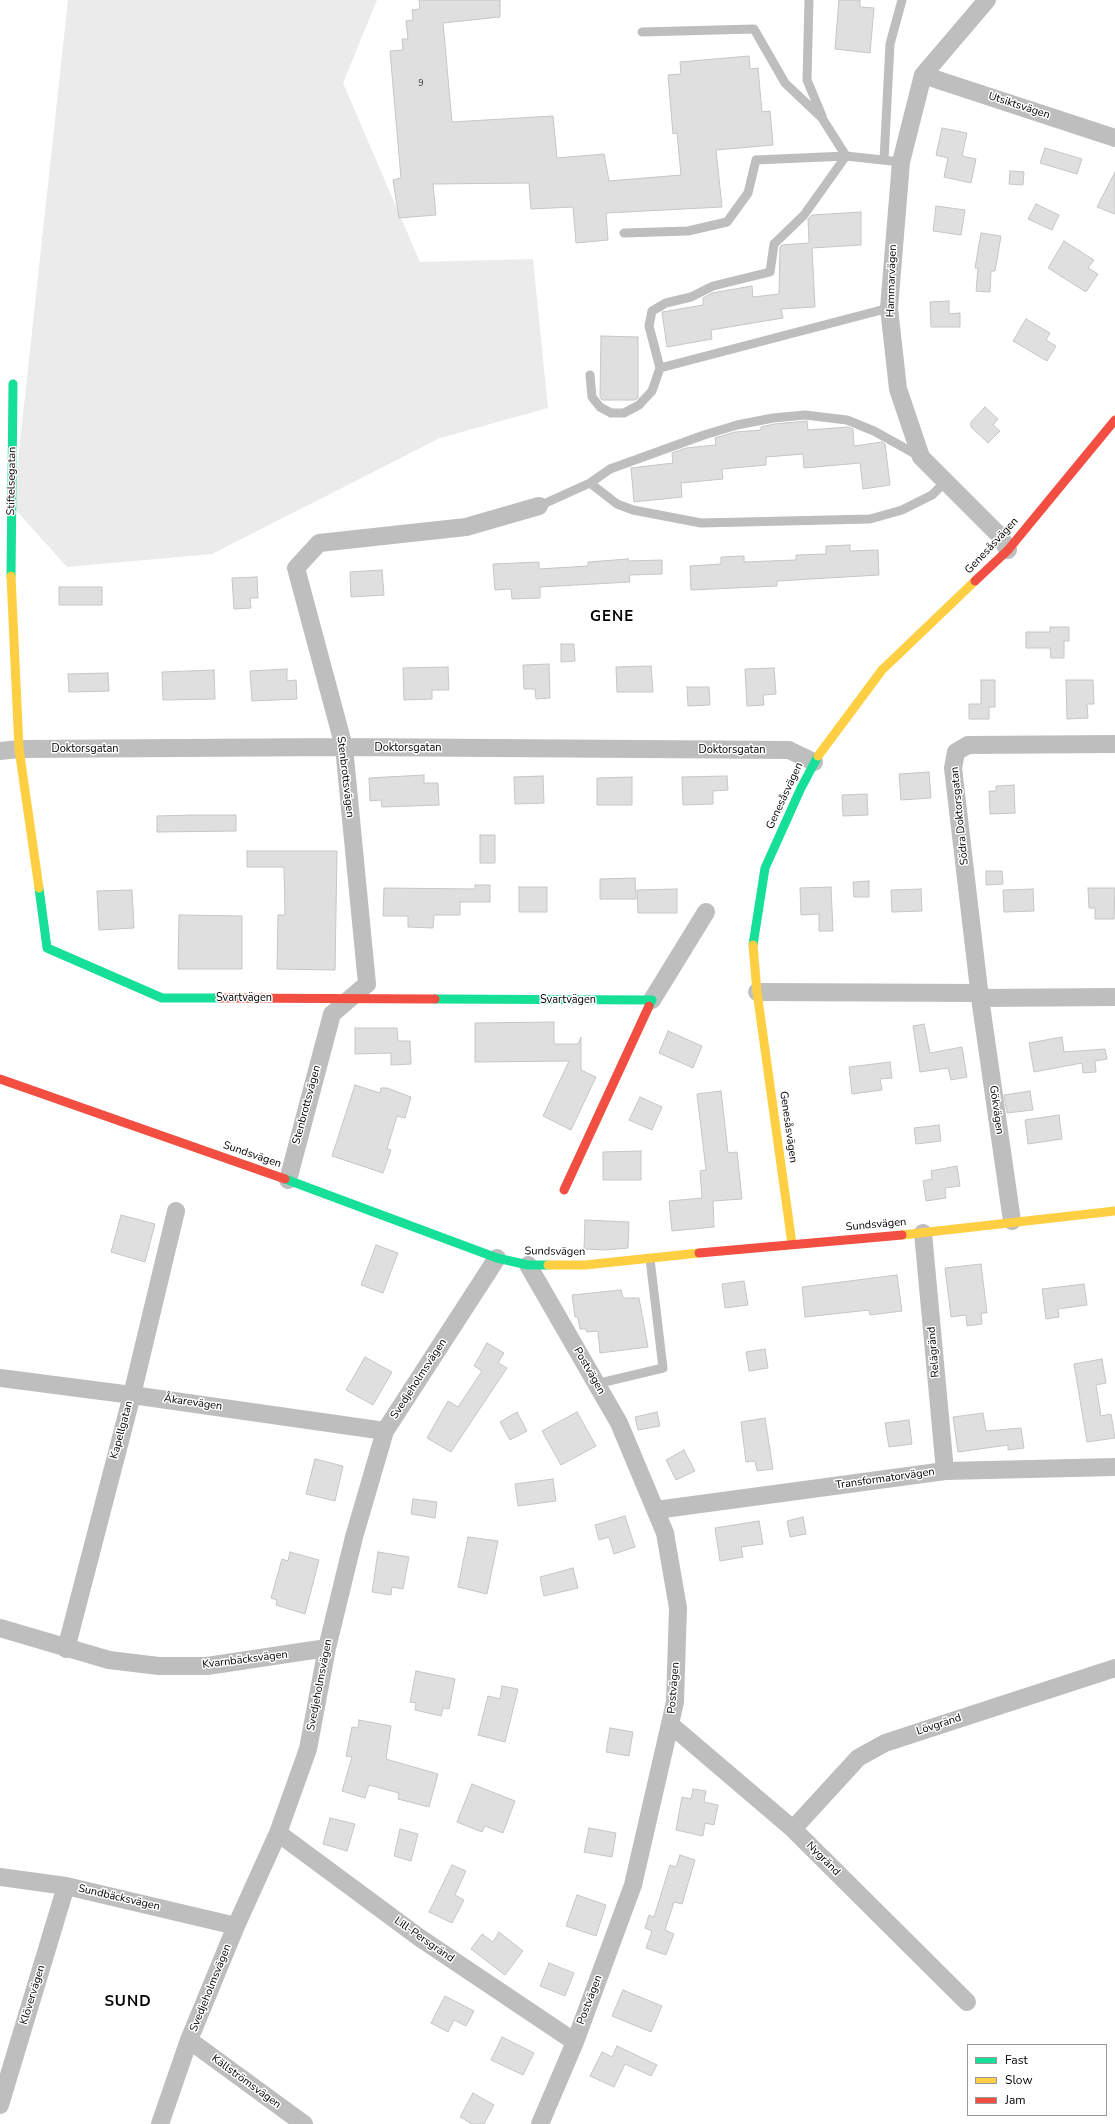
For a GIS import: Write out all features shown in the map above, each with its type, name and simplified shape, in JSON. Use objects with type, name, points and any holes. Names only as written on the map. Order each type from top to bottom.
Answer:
[{"type":"street","name":"Hammarvägen","points":[[987,0],[923,75],[892,161],[889,308],[898,389],[921,457],[1000,536],[1008,550]]},
{"type":"street","name":"Utsiktsvägen","points":[[923,75],[1115,138]]},
{"type":"street","name":"Stiftelsegatan","points":[[13,384],[5,564],[19,750]]},
{"type":"street","name":"Genesåsvägen","points":[[792,1244],[753,945],[765,868],[814,762],[882,670],[1008,550],[1115,420]]},
{"type":"street","name":"Stenbrottsvägen","points":[[288,1180],[332,1014],[352,999],[367,984],[344,747],[296,568],[319,543],[466,528],[539,506]]},
{"type":"street","name":"Södra Doktorsgatan","points":[[980,995],[953,768],[956,752],[968,745],[1115,744]]},
{"type":"street","name":"Doktorsgatan","points":[[0,751],[344,747],[790,750],[814,762]]},
{"type":"street","name":"Svartvägen","points":[[19,750],[47,948],[162,998],[652,1000]]},
{"type":"street","points":[[564,1190],[652,1000],[706,912]]},
{"type":"street","points":[[758,992],[1115,997]]},
{"type":"street","name":"Gökvägen","points":[[980,995],[1012,1221]]},
{"type":"street","name":"Sundsvägen","points":[[0,1078],[288,1180],[497,1258],[528,1265],[586,1265],[792,1244],[923,1233],[1012,1221],[1115,1211]]},
{"type":"street","name":"Kapellgatan","points":[[66,1649],[132,1395],[176,1211]]},
{"type":"street","name":"Relägränd","points":[[923,1233],[945,1471]]},
{"type":"street","name":"Svedjeholmsvägen","points":[[160,2124],[189,2040],[236,1926],[278,1833],[308,1749],[327,1648],[354,1537],[385,1431],[497,1258]]},
{"type":"street","name":"Postvägen","points":[[528,1265],[618,1423],[665,1533],[678,1608],[676,1696],[671,1725],[633,1885],[574,2042],[540,2124]]},
{"type":"street","name":"Åkarevägen","points":[[0,1378],[385,1431]]},
{"type":"street","name":"Transformatorvägen","points":[[656,1510],[945,1471],[1115,1467]]},
{"type":"street","name":"Kvarnbäcksvägen","points":[[0,1628],[66,1649],[109,1660],[159,1666],[207,1666],[327,1648]]},
{"type":"street","name":"Lövgränd","points":[[793,1830],[858,1758],[885,1742],[1115,1668]]},
{"type":"street","name":"Nygränd","points":[[671,1725],[793,1830],[967,2002]]},
{"type":"street","name":"Lill-Persgränd","points":[[278,1833],[420,1938],[574,2042]]},
{"type":"street","name":"Sundbäcksvägen","points":[[0,1877],[66,1886],[236,1926]]},
{"type":"street","name":"Klövervägen","points":[[0,2105],[66,1886]]},
{"type":"street","name":"Källströmsvägen","points":[[189,2040],[304,2124]]},
{"type":"lane","points":[[809,0],[807,80],[822,118],[846,156]]},
{"type":"lane","points":[[624,233],[688,231],[727,222],[748,193],[756,160],[846,156],[892,161],[890,44],[902,0]]},
{"type":"lane","points":[[642,32],[754,29],[785,83],[822,118]]},
{"type":"lane","points":[[590,375],[592,397],[600,407],[611,413],[624,413],[639,405],[652,391],[660,368],[649,326],[652,311],[666,303],[691,297],[713,286],[770,272],[774,244],[804,215],[846,156]]},
{"type":"lane","points":[[660,368],[889,308]]},
{"type":"lane","points":[[539,506],[590,483],[610,469],[737,425],[773,418],[805,415],[847,420],[874,431],[921,457]]},
{"type":"lane","points":[[590,483],[617,504],[633,510],[701,523],[870,519],[902,510],[932,495],[945,482]]},
{"type":"lane","points":[[596,1384],[663,1368],[650,1259]]},
{"type":"shaded area","points":[[68,0],[377,0],[343,83],[420,262],[533,259],[548,408],[440,438],[212,554],[67,567],[13,507]]},
{"type":"building","points":[[419,0],[500,0],[500,17],[443,23],[452,122],[553,116],[557,158],[604,154],[609,181],[681,175],[677,133],[673,134],[668,75],[681,74],[680,62],[749,56],[750,69],[758,68],[762,112],[770,111],[773,145],[716,150],[722,207],[606,213],[608,240],[576,243],[573,207],[531,209],[529,183],[433,184],[436,215],[399,218],[393,180],[401,178],[390,51],[403,50],[402,39],[408,39],[406,21],[413,20],[412,10],[420,9]]},
{"type":"building","points":[[839,0],[860,0],[860,7],[874,8],[870,53],[835,49]]},
{"type":"building","points":[[942,128],[967,133],[962,156],[976,159],[971,183],[944,177],[948,158],[936,155]]},
{"type":"building","points":[[1045,148],[1082,159],[1077,174],[1040,163]]},
{"type":"building","points":[[1010,171],[1024,172],[1023,185],[1009,184]]},
{"type":"building","points":[[1115,172],[1115,214],[1097,207]]},
{"type":"building","points":[[1036,204],[1059,215],[1052,230],[1028,219]]},
{"type":"building","points":[[936,206],[965,210],[961,235],[933,231]]},
{"type":"building","points":[[861,212],[861,245],[812,248],[815,307],[781,309],[783,318],[711,330],[712,339],[667,347],[662,312],[703,305],[703,298],[712,293],[752,286],[753,297],[779,294],[780,247],[782,245],[809,243],[808,219],[812,215]]},
{"type":"building","points":[[981,233],[1001,236],[995,271],[991,271],[990,292],[976,291],[978,268],[975,268]]},
{"type":"building","points":[[1064,241],[1094,260],[1088,268],[1098,274],[1086,292],[1048,268]]},
{"type":"building","points":[[949,301],[949,314],[960,313],[960,327],[931,327],[930,302]]},
{"type":"building","points":[[1026,319],[1050,333],[1046,340],[1056,346],[1047,361],[1013,341]]},
{"type":"building","points":[[601,336],[638,337],[638,398],[635,400],[602,400],[600,397]]},
{"type":"building","points":[[985,407],[998,419],[993,425],[1000,431],[988,443],[971,427],[971,422]]},
{"type":"building","points":[[807,421],[808,430],[848,427],[853,429],[854,446],[882,442],[885,444],[890,485],[863,489],[860,463],[804,468],[803,454],[766,457],[766,465],[722,469],[723,479],[681,483],[682,497],[634,502],[631,468],[673,463],[672,453],[686,448],[716,445],[715,438],[735,432],[761,430],[761,427],[774,424]]},
{"type":"building","points":[[850,545],[850,551],[878,550],[879,575],[777,581],[777,586],[691,590],[690,566],[721,564],[721,557],[744,556],[744,562],[796,560],[796,555],[826,554],[826,546]]},
{"type":"building","points":[[628,559],[628,561],[662,560],[662,574],[629,575],[630,582],[540,587],[540,598],[512,599],[511,589],[495,590],[493,564],[539,562],[539,569],[588,566],[588,562]]},
{"type":"building","points":[[382,570],[384,595],[351,597],[350,572]]},
{"type":"building","points":[[257,577],[258,598],[250,598],[251,608],[234,609],[232,578]]},
{"type":"building","points":[[59,587],[102,587],[102,605],[59,605]]},
{"type":"building","points":[[1050,627],[1069,627],[1069,641],[1064,641],[1064,658],[1051,658],[1050,648],[1026,648],[1026,632],[1050,632]]},
{"type":"building","points":[[561,644],[574,644],[575,661],[561,662]]},
{"type":"building","points":[[549,664],[550,698],[536,699],[535,689],[524,689],[523,665]]},
{"type":"building","points":[[651,666],[653,692],[617,692],[616,667]]},
{"type":"building","points":[[448,667],[449,690],[432,690],[432,699],[404,700],[403,668]]},
{"type":"building","points":[[774,668],[776,694],[763,695],[764,705],[747,706],[745,669]]},
{"type":"building","points":[[287,669],[287,681],[296,680],[297,699],[252,701],[250,671]]},
{"type":"building","points":[[214,670],[215,699],[163,700],[162,672]]},
{"type":"building","points":[[108,673],[109,691],[69,692],[68,674]]},
{"type":"building","points":[[981,680],[995,680],[995,707],[989,707],[989,719],[969,719],[969,704],[981,704]]},
{"type":"building","points":[[1066,680],[1093,680],[1094,704],[1087,704],[1088,718],[1067,719]]},
{"type":"building","points":[[687,687],[709,687],[710,705],[688,706]]},
{"type":"building","points":[[929,772],[931,798],[901,800],[899,774]]},
{"type":"building","points":[[424,775],[424,783],[438,783],[439,805],[382,807],[381,800],[370,801],[369,778]]},
{"type":"building","points":[[543,776],[544,803],[515,804],[514,777]]},
{"type":"building","points":[[727,776],[728,790],[713,791],[713,804],[683,805],[682,777]]},
{"type":"building","points":[[632,777],[632,805],[597,805],[597,778]]},
{"type":"building","points":[[1014,785],[1015,813],[990,814],[989,791],[996,791],[996,786]]},
{"type":"building","points":[[867,794],[868,815],[843,816],[842,795]]},
{"type":"building","points":[[236,815],[236,831],[157,832],[157,816]]},
{"type":"building","points":[[480,835],[495,835],[495,863],[480,863]]},
{"type":"building","points":[[247,851],[337,851],[335,970],[277,969],[278,915],[285,915],[284,867],[247,867]]},
{"type":"building","points":[[986,871],[1002,871],[1003,884],[986,885]]},
{"type":"building","points":[[635,878],[636,899],[600,899],[600,879]]},
{"type":"building","points":[[869,881],[869,897],[854,897],[853,882]]},
{"type":"building","points":[[475,885],[490,885],[490,902],[460,902],[460,915],[434,915],[433,928],[408,927],[408,916],[383,916],[384,888],[475,889]]},
{"type":"building","points":[[519,887],[547,887],[547,912],[519,912]]},
{"type":"building","points":[[831,887],[833,931],[819,931],[819,914],[801,915],[800,888]]},
{"type":"building","points":[[1088,888],[1115,888],[1114,919],[1095,919],[1095,908],[1089,908]]},
{"type":"building","points":[[677,889],[677,913],[638,913],[637,890]]},
{"type":"building","points":[[921,889],[922,911],[892,912],[891,890]]},
{"type":"building","points":[[1033,889],[1034,911],[1004,912],[1003,890]]},
{"type":"building","points":[[132,890],[134,928],[99,930],[97,891]]},
{"type":"building","points":[[179,915],[242,916],[242,969],[178,969]]},
{"type":"building","points":[[554,1022],[554,1044],[578,1044],[581,1037],[581,1070],[596,1077],[571,1130],[543,1116],[569,1061],[475,1062],[475,1023]]},
{"type":"building","points":[[924,1024],[930,1053],[962,1047],[967,1077],[951,1080],[948,1068],[920,1072],[913,1026]]},
{"type":"building","points":[[355,1028],[397,1028],[398,1041],[410,1041],[411,1064],[391,1065],[391,1053],[355,1054]]},
{"type":"building","points":[[668,1031],[702,1046],[693,1068],[659,1053]]},
{"type":"building","points":[[1062,1037],[1064,1052],[1105,1049],[1107,1059],[1095,1061],[1096,1072],[1083,1073],[1082,1063],[1034,1072],[1029,1043]]},
{"type":"building","points":[[890,1062],[892,1078],[880,1079],[882,1090],[852,1094],[849,1067]]},
{"type":"building","points":[[355,1085],[380,1093],[381,1088],[387,1088],[411,1097],[405,1118],[397,1116],[387,1149],[391,1150],[383,1173],[332,1156]]},
{"type":"building","points":[[721,1091],[728,1153],[737,1152],[742,1199],[713,1201],[714,1227],[672,1231],[669,1201],[702,1198],[700,1171],[706,1170],[697,1094]]},
{"type":"building","points":[[1030,1091],[1033,1110],[1007,1113],[1004,1095]]},
{"type":"building","points":[[640,1097],[662,1107],[652,1130],[629,1120]]},
{"type":"building","points":[[1059,1115],[1062,1139],[1028,1144],[1025,1120]]},
{"type":"building","points":[[939,1125],[941,1141],[916,1144],[914,1128]]},
{"type":"building","points":[[641,1151],[641,1180],[603,1180],[603,1152]]},
{"type":"building","points":[[957,1166],[960,1186],[945,1188],[946,1198],[926,1201],[923,1181],[932,1179],[931,1171]]},
{"type":"building","points":[[121,1215],[155,1224],[145,1262],[111,1252]]},
{"type":"building","points":[[585,1220],[629,1222],[628,1248],[605,1250],[584,1249]]},
{"type":"building","points":[[376,1245],[398,1253],[383,1293],[361,1285]]},
{"type":"building","points":[[981,1264],[987,1313],[981,1313],[982,1324],[967,1326],[966,1315],[951,1317],[945,1268]]},
{"type":"building","points":[[897,1275],[902,1311],[870,1315],[869,1310],[805,1317],[802,1287]]},
{"type":"building","points":[[744,1281],[748,1305],[725,1308],[722,1284]]},
{"type":"building","points":[[1084,1284],[1087,1305],[1058,1309],[1059,1317],[1046,1319],[1042,1289]]},
{"type":"building","points":[[621,1290],[623,1298],[639,1298],[648,1347],[600,1353],[598,1331],[587,1332],[586,1329],[580,1329],[578,1317],[575,1317],[572,1295]]},
{"type":"building","points":[[487,1343],[504,1353],[498,1363],[507,1368],[451,1452],[427,1438],[448,1401],[458,1407],[482,1371],[474,1366]]},
{"type":"building","points":[[765,1349],[768,1368],[749,1371],[746,1352]]},
{"type":"building","points":[[365,1357],[392,1372],[373,1405],[346,1390]]},
{"type":"building","points":[[1102,1359],[1106,1383],[1096,1385],[1101,1416],[1111,1414],[1115,1438],[1087,1442],[1074,1364]]},
{"type":"building","points":[[517,1412],[527,1431],[510,1440],[500,1422]]},
{"type":"building","points":[[577,1412],[596,1446],[561,1465],[542,1431]]},
{"type":"building","points":[[657,1412],[660,1426],[638,1430],[635,1417]]},
{"type":"building","points":[[983,1413],[986,1431],[1021,1428],[1024,1448],[1008,1450],[1008,1445],[958,1452],[953,1417]]},
{"type":"building","points":[[765,1418],[773,1469],[757,1471],[755,1461],[746,1462],[741,1422]]},
{"type":"building","points":[[909,1420],[912,1444],[889,1447],[885,1423]]},
{"type":"building","points":[[684,1450],[695,1471],[676,1480],[666,1460]]},
{"type":"building","points":[[315,1459],[343,1466],[335,1501],[306,1494]]},
{"type":"building","points":[[553,1479],[556,1501],[518,1506],[515,1484]]},
{"type":"building","points":[[413,1499],[437,1502],[435,1518],[411,1514]]},
{"type":"building","points":[[625,1516],[635,1547],[614,1554],[609,1537],[599,1540],[595,1525]]},
{"type":"building","points":[[803,1517],[806,1534],[790,1537],[787,1521]]},
{"type":"building","points":[[759,1521],[763,1544],[741,1547],[743,1557],[720,1561],[715,1528]]},
{"type":"building","points":[[468,1537],[498,1541],[487,1594],[458,1587]]},
{"type":"building","points":[[290,1552],[319,1560],[305,1614],[276,1605],[277,1600],[271,1598],[282,1559],[288,1561]]},
{"type":"building","points":[[378,1552],[409,1557],[403,1589],[392,1587],[391,1595],[372,1592]]},
{"type":"building","points":[[573,1568],[578,1588],[544,1596],[540,1577]]},
{"type":"building","points":[[416,1671],[455,1679],[449,1709],[443,1708],[441,1716],[415,1710],[416,1703],[410,1702]]},
{"type":"building","points":[[502,1686],[518,1689],[505,1742],[478,1735],[488,1696],[500,1699]]},
{"type":"building","points":[[359,1720],[391,1726],[386,1759],[438,1774],[429,1807],[398,1799],[399,1793],[369,1785],[365,1798],[342,1791],[352,1757],[346,1756],[352,1727],[358,1728]]},
{"type":"building","points":[[610,1728],[633,1732],[629,1756],[606,1752]]},
{"type":"building","points":[[472,1784],[515,1801],[503,1833],[485,1826],[482,1832],[457,1822]]},
{"type":"building","points":[[693,1789],[706,1791],[704,1802],[718,1805],[714,1825],[705,1823],[703,1836],[676,1830],[682,1797],[691,1799]]},
{"type":"building","points":[[330,1818],[355,1824],[347,1851],[323,1844]]},
{"type":"building","points":[[589,1828],[616,1833],[612,1857],[584,1852]]},
{"type":"building","points":[[400,1829],[418,1834],[411,1861],[394,1856]]},
{"type":"building","points":[[680,1855],[695,1860],[682,1904],[674,1902],[665,1930],[674,1934],[666,1955],[646,1948],[652,1931],[645,1928],[649,1915],[654,1917],[670,1865],[676,1867]]},
{"type":"building","points":[[452,1865],[466,1871],[455,1895],[464,1900],[452,1923],[429,1912]]},
{"type":"building","points":[[577,1895],[606,1905],[596,1936],[566,1926]]},
{"type":"building","points":[[499,1932],[523,1951],[505,1975],[471,1949],[482,1934],[493,1942]]},
{"type":"building","points":[[549,1963],[574,1973],[565,1996],[540,1986]]},
{"type":"building","points":[[623,1990],[662,2006],[651,2032],[612,2016]]},
{"type":"building","points":[[445,1996],[474,2011],[466,2026],[454,2020],[448,2032],[431,2023]]},
{"type":"building","points":[[502,2037],[534,2053],[523,2075],[491,2060]]},
{"type":"building","points":[[617,2046],[657,2065],[651,2076],[625,2064],[614,2087],[590,2076],[602,2052],[612,2057]]},
{"type":"building","points":[[473,2093],[494,2105],[484,2124],[472,2124],[460,2117]]},
{"type":"traffic: fast","points":[[11,576],[13,384]]},
{"type":"traffic: fast","points":[[753,945],[765,868],[801,788],[818,756]]},
{"type":"traffic: fast","points":[[39,888],[47,948],[162,998],[220,998]]},
{"type":"traffic: fast","points":[[435,999],[652,1000],[649,1006]]},
{"type":"traffic: fast","points":[[285,1179],[497,1258],[528,1265],[548,1265]]},
{"type":"traffic: slow","points":[[11,576],[19,749],[39,888]]},
{"type":"traffic: slow","points":[[818,756],[882,670],[975,581]]},
{"type":"traffic: slow","points":[[753,945],[757,992],[792,1244]]},
{"type":"traffic: slow","points":[[902,1235],[1115,1211]]},
{"type":"traffic: slow","points":[[548,1265],[585,1265],[699,1253]]},
{"type":"traffic: jam","points":[[975,581],[1008,550],[1115,420]]},
{"type":"traffic: jam","points":[[220,998],[435,999]]},
{"type":"traffic: jam","points":[[564,1190],[649,1006]]},
{"type":"traffic: jam","points":[[0,1079],[285,1179]]},
{"type":"traffic: jam","points":[[699,1253],[902,1235]]},
{"type":"district","name":"GENE","points":[[612,617]]},
{"type":"district","name":"SUND","points":[[128,2002]]}]
